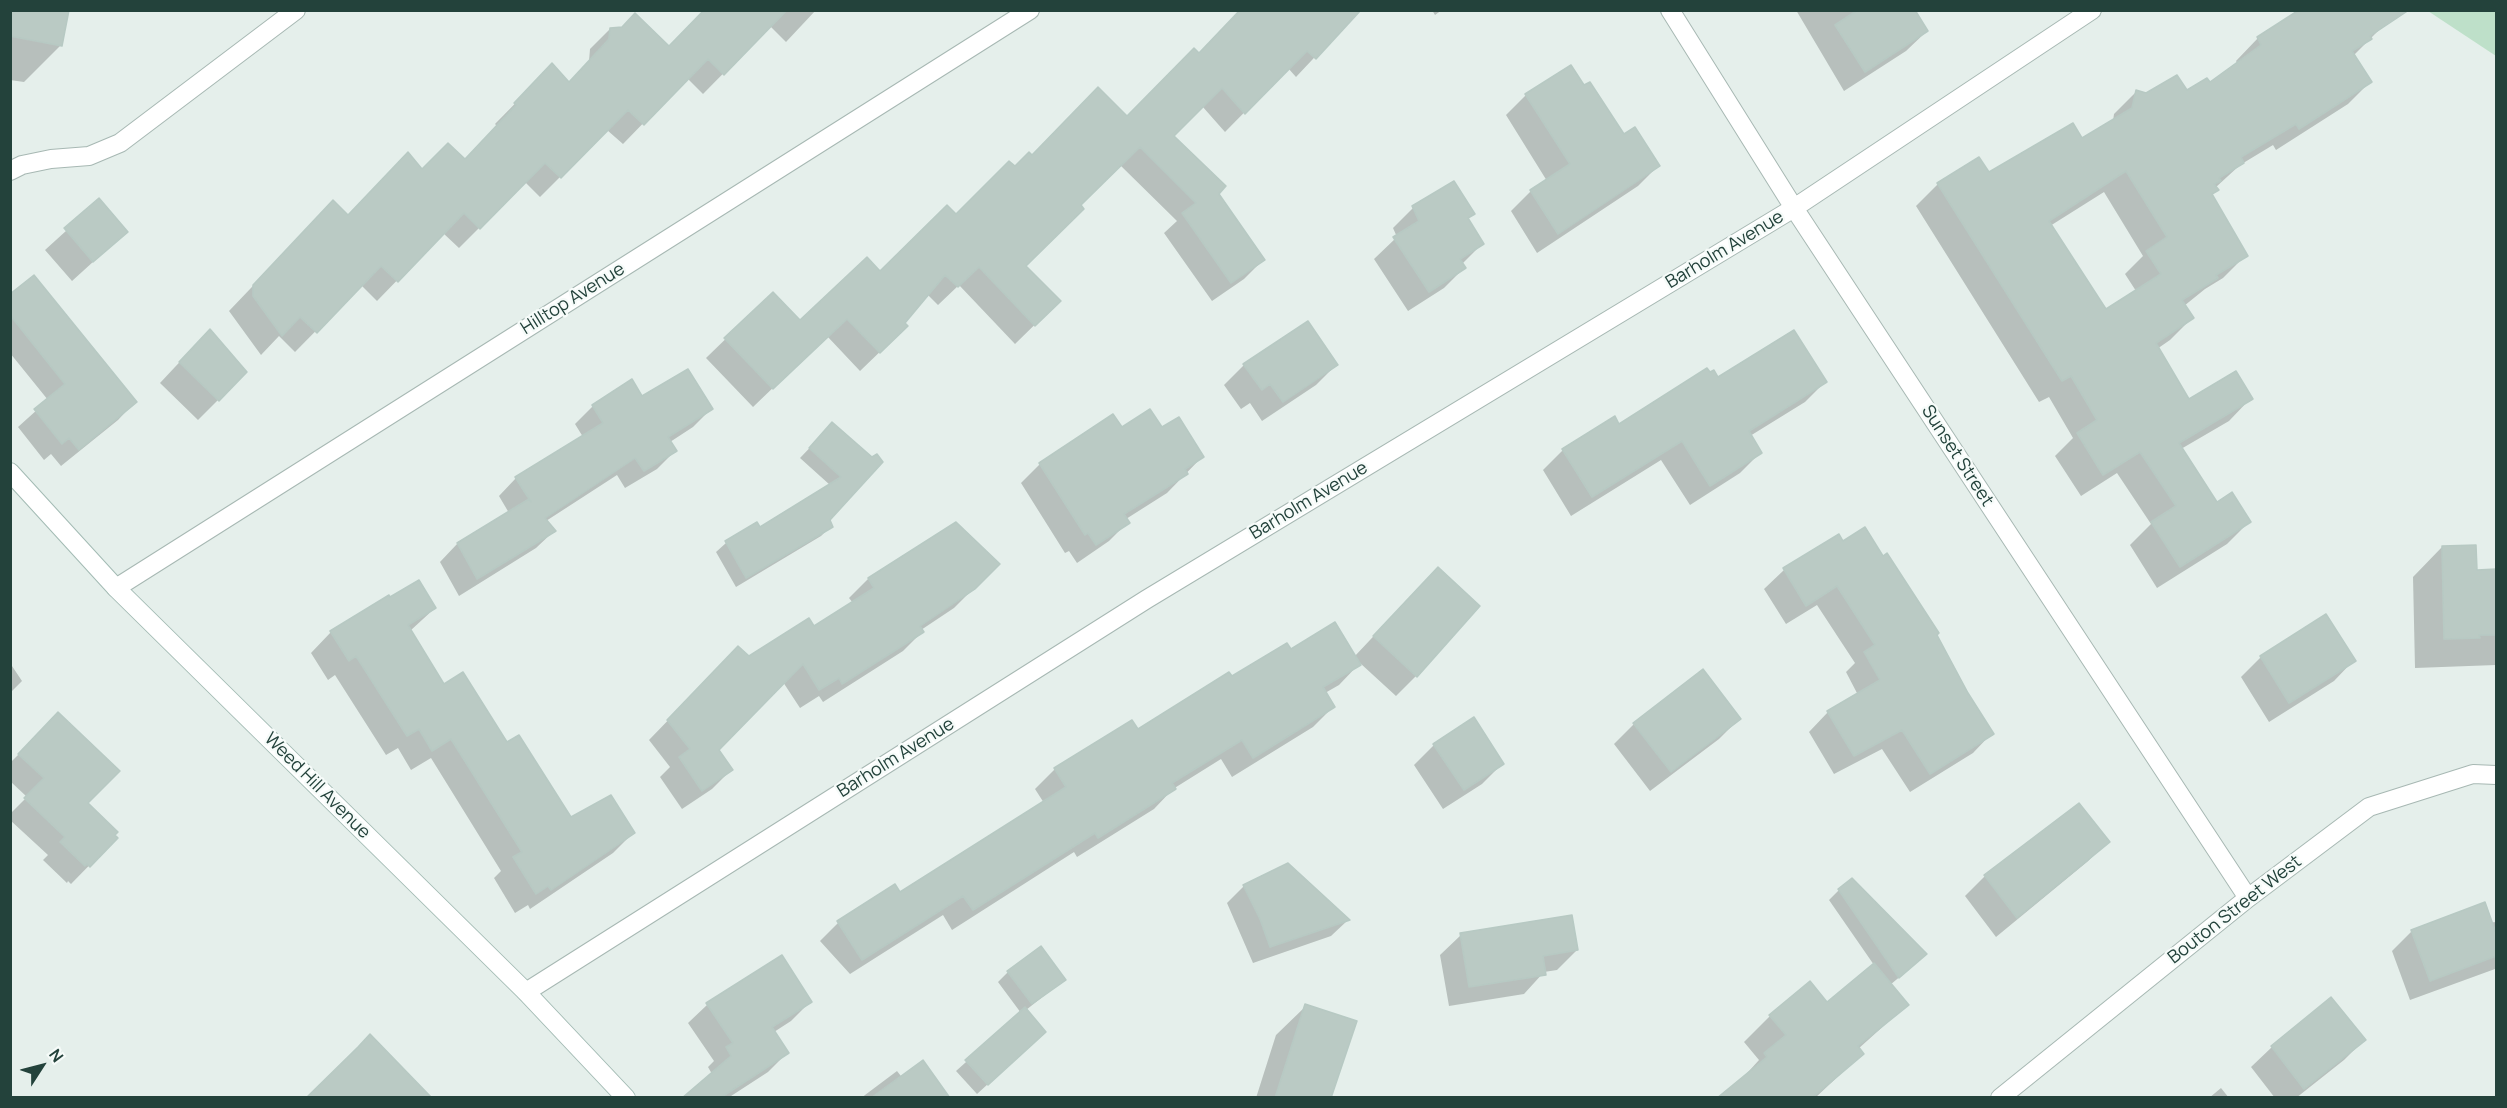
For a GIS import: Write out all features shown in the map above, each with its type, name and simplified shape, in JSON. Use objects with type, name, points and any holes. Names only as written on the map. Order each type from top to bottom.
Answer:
[{"type":"street","points":[[10,171],[22,165],[51,159],[89,156],[120,143],[296,10]]},
{"type":"street","name":"Hilltop Avenue","points":[[116,588],[1030,10]]},
{"type":"street","name":"Sunset Street","points":[[1670,10],[1794,208],[2248,898]]},
{"type":"street","name":"Barholm Avenue","points":[[526,992],[1147,599],[1794,208],[2092,10]]},
{"type":"street","name":"Weed Hill Avenue","points":[[10,472],[116,588],[526,992],[626,1098]]},
{"type":"street","name":"Bouton Street West","points":[[2000,1098],[2248,898],[2368,807],[2473,774],[2496,775]]},
{"type":"green space","points":[[2428,11],[2496,11],[2496,56]]},
{"type":"building","points":[[10,10],[69,10],[62,46],[10,36]]},
{"type":"building","points":[[704,10],[787,10],[724,75],[708,59],[644,125],[628,110],[561,178],[545,163],[480,229],[464,213],[398,282],[381,266],[317,333],[300,317],[282,336],[253,296],[253,285],[333,200],[348,215],[408,152],[422,169],[448,143],[465,159],[552,63],[569,82],[609,39],[610,28],[622,27],[635,13],[669,46]]},
{"type":"building","points":[[1240,10],[1361,10],[1316,59],[1307,51],[1245,114],[1222,88],[1174,136],[1226,186],[1219,194],[1265,260],[1231,283],[1182,213],[1196,203],[1140,147],[1081,205],[1084,209],[1026,266],[1061,301],[1035,326],[979,267],[958,287],[945,275],[905,323],[908,326],[880,353],[847,319],[773,389],[724,338],[773,292],[800,320],[867,257],[880,271],[947,205],[956,214],[1009,161],[1015,166],[1029,152],[1032,155],[1098,87],[1127,116],[1194,48],[1199,53]]},
{"type":"building","points":[[1858,10],[1915,10],[1928,31],[1865,72],[1835,25]]},
{"type":"building","points":[[2299,10],[2409,10],[2370,36],[2372,39],[2352,51],[2372,82],[2299,129],[2296,124],[2241,157],[2244,163],[2219,178],[2221,181],[2214,184],[2219,190],[2212,194],[2248,256],[2216,275],[2218,278],[2182,300],[2194,318],[2156,343],[2189,399],[2236,371],[2253,399],[2179,443],[2217,502],[2232,492],[2251,522],[2180,567],[2151,522],[2176,506],[2140,452],[2103,475],[2077,433],[2097,420],[2071,376],[2062,381],[1937,183],[1979,157],[1989,172],[2073,123],[2082,138],[2132,108],[2136,90],[2146,93],[2177,75],[2187,90],[2207,78],[2210,82],[2261,45],[2257,37]],"holes":[[[2126,171],[2167,237],[2146,251],[2161,274],[2106,309],[2049,221]]]},
{"type":"building","points":[[1571,65],[1584,85],[1590,82],[1624,134],[1635,127],[1660,166],[1558,234],[1530,190],[1570,164],[1525,94]]},
{"type":"building","points":[[1454,181],[1475,214],[1468,218],[1484,244],[1460,259],[1466,268],[1429,292],[1393,237],[1419,221],[1412,206]]},
{"type":"building","points":[[99,198],[128,232],[93,262],[64,228]]},
{"type":"building","points":[[34,275],[137,402],[79,450],[69,438],[62,444],[34,409],[65,384],[10,315],[10,294]]},
{"type":"building","points":[[1308,321],[1338,365],[1283,402],[1270,384],[1262,390],[1243,364]]},
{"type":"building","points":[[210,329],[247,372],[219,401],[179,362]]},
{"type":"building","points":[[1794,330],[1827,382],[1749,431],[1762,453],[1710,486],[1682,441],[1592,497],[1562,449],[1615,416],[1619,424],[1707,368],[1710,372],[1714,370],[1718,377]]},
{"type":"building","points":[[688,369],[713,409],[668,437],[677,451],[644,471],[635,458],[545,518],[556,531],[477,579],[457,543],[529,499],[531,502],[515,477],[603,423],[592,405],[632,379],[642,396]]},
{"type":"building","points":[[1150,409],[1162,427],[1179,417],[1204,457],[1185,469],[1188,474],[1124,514],[1130,523],[1096,545],[1088,533],[1085,535],[1039,463],[1113,414],[1122,427]]},
{"type":"building","points":[[832,422],[872,457],[877,454],[883,462],[830,520],[833,527],[746,578],[725,541],[757,522],[760,527],[841,477],[809,448]]},
{"type":"building","points":[[956,522],[1000,564],[975,589],[920,626],[924,632],[842,684],[839,678],[819,690],[803,664],[719,750],[733,770],[702,791],[679,757],[690,749],[667,720],[738,646],[749,656],[809,618],[814,626],[874,588],[868,578]]},
{"type":"building","points":[[1865,527],[1883,556],[1887,553],[1939,633],[1937,635],[1968,693],[1994,734],[1930,774],[1902,730],[1854,756],[1827,711],[1880,680],[1864,652],[1875,645],[1837,586],[1806,606],[1783,568],[1839,534],[1843,541]]},
{"type":"building","points":[[2476,545],[2477,570],[2496,569],[2496,635],[2444,639],[2442,546]]},
{"type":"building","points":[[1438,567],[1480,606],[1417,677],[1373,636]]},
{"type":"building","points":[[419,580],[436,608],[408,625],[444,684],[463,672],[507,742],[519,735],[571,817],[611,795],[635,833],[551,890],[548,886],[536,894],[513,857],[522,852],[451,739],[432,751],[419,729],[407,736],[356,656],[349,661],[330,631],[389,595],[390,597]]},
{"type":"building","points":[[2326,614],[2356,661],[2289,703],[2260,656]]},
{"type":"building","points":[[1335,622],[1361,665],[1323,687],[1335,707],[1253,758],[1242,740],[1172,783],[1176,789],[1098,838],[1095,833],[973,910],[963,896],[862,960],[837,921],[895,884],[900,892],[1066,787],[1054,768],[1132,720],[1138,729],[1229,672],[1232,676],[1287,643],[1291,649]]},
{"type":"building","points":[[1703,669],[1741,719],[1671,772],[1633,723]]},
{"type":"building","points":[[58,712],[120,771],[88,803],[118,832],[115,835],[118,838],[90,867],[87,864],[85,866],[60,842],[65,837],[24,798],[44,778],[18,754]]},
{"type":"building","points":[[1474,717],[1504,764],[1464,790],[1433,744]]},
{"type":"building","points":[[2079,803],[2110,842],[2017,918],[1984,875]]},
{"type":"building","points":[[1288,863],[1350,920],[1270,947],[1260,919],[1243,885]]},
{"type":"building","points":[[1852,878],[1927,954],[1899,978],[1838,889]]},
{"type":"building","points":[[2485,902],[2496,933],[2496,956],[2430,981],[2411,930]]},
{"type":"building","points":[[1572,915],[1578,950],[1543,956],[1546,975],[1469,987],[1460,933]]},
{"type":"building","points":[[1041,946],[1066,980],[1032,1004],[1007,971]]},
{"type":"building","points":[[782,955],[812,1002],[772,1027],[789,1053],[720,1098],[682,1098],[731,1056],[726,1047],[733,1043],[706,1003]]},
{"type":"building","points":[[1874,963],[1909,1005],[1858,1046],[1864,1054],[1812,1098],[1717,1098],[1767,1057],[1764,1053],[1786,1035],[1769,1015],[1810,981],[1827,1002]]},
{"type":"building","points":[[2331,997],[2366,1040],[2304,1089],[2271,1046]]},
{"type":"building","points":[[1305,1004],[1357,1021],[1331,1098],[1275,1098]]},
{"type":"building","points":[[1025,1007],[1046,1032],[988,1085],[965,1060]]},
{"type":"building","points":[[370,1034],[432,1098],[306,1098],[358,1047]]},
{"type":"building","points":[[923,1060],[950,1098],[871,1098]]}]
